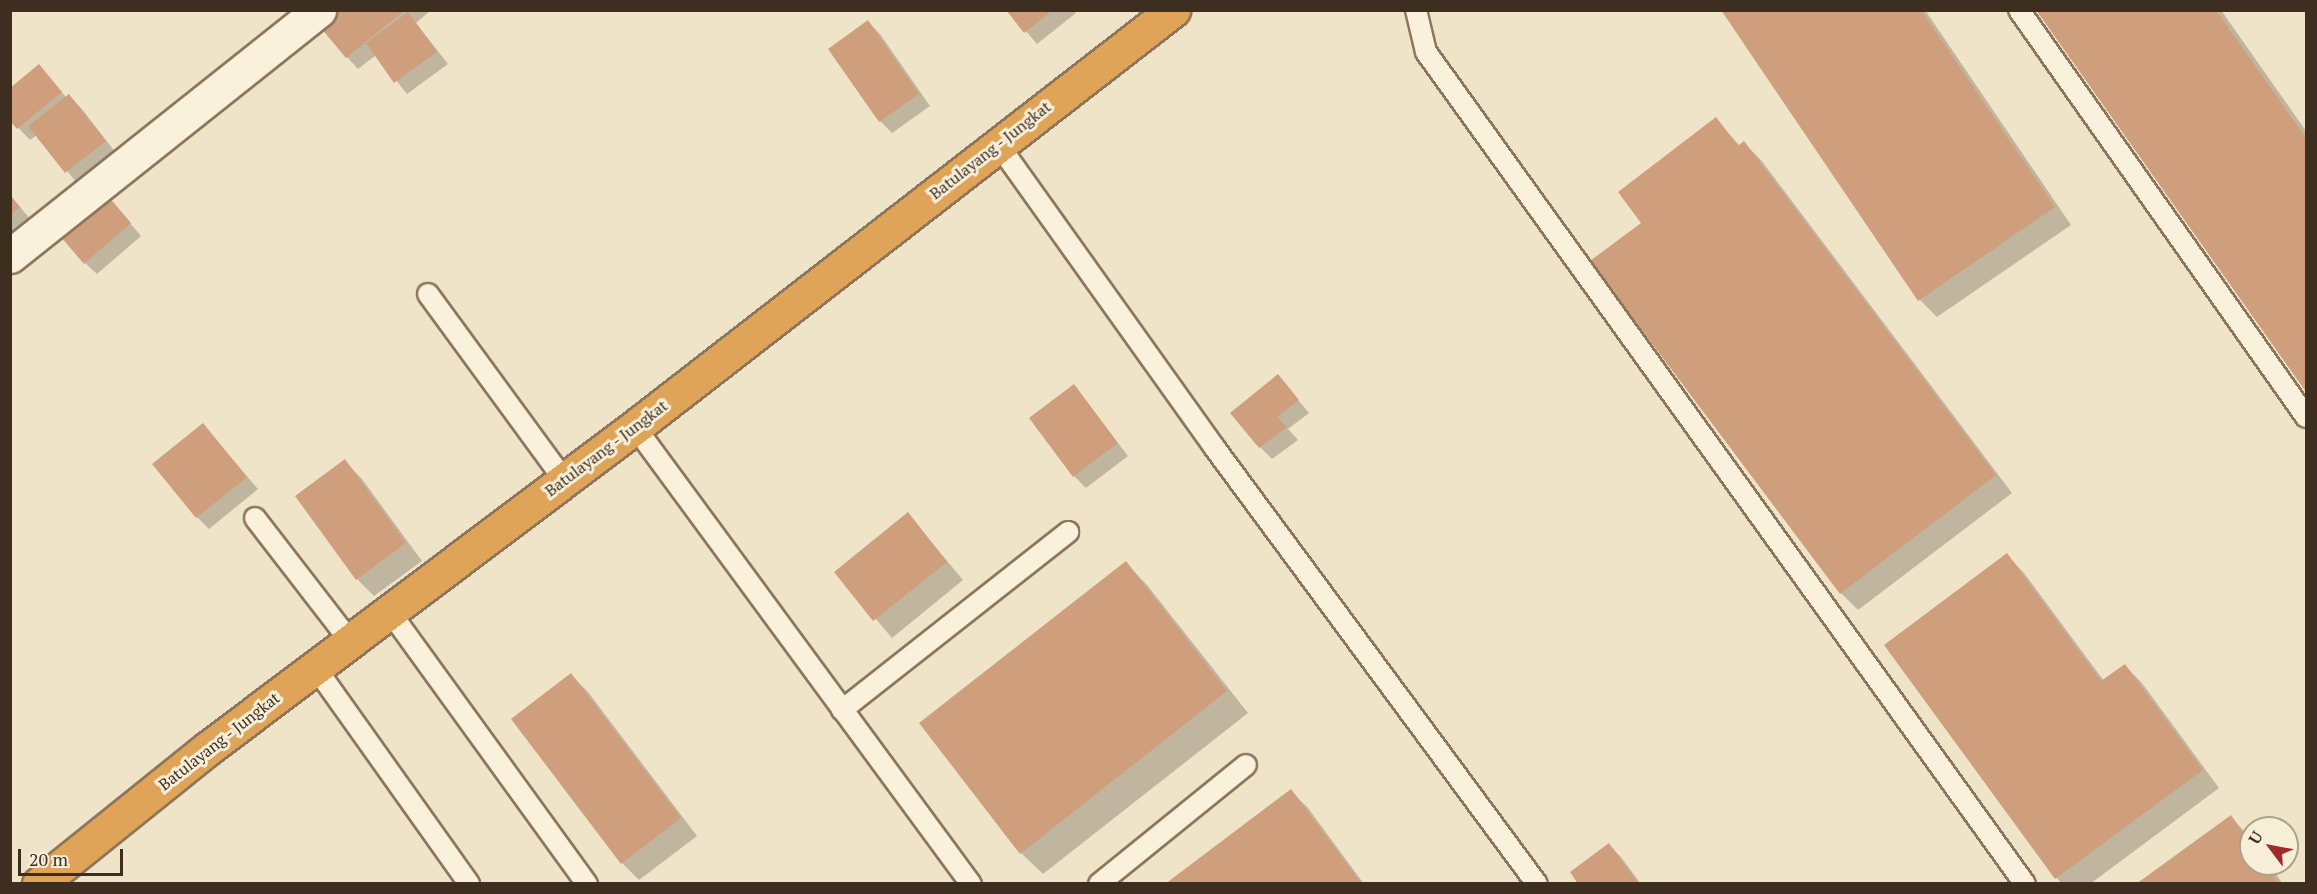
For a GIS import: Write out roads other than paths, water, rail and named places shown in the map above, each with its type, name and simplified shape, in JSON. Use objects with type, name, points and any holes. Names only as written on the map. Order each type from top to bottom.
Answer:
[{"type":"highway","name":"Batulayang - Jungkat","points":[[39,884],[113,822],[635,427],[1169,12]]},
{"type":"street","points":[[10,256],[319,10]]},
{"type":"lane","points":[[1416,10],[1426,52],[2025,884]]},
{"type":"lane","points":[[2019,10],[2307,417]]},
{"type":"lane","points":[[998,144],[1214,447],[1538,884]]},
{"type":"lane","points":[[428,294],[564,480]]},
{"type":"lane","points":[[635,427],[971,884]]},
{"type":"lane","points":[[255,518],[350,641]]},
{"type":"lane","points":[[842,710],[1068,532]]},
{"type":"lane","points":[[390,612],[587,884]]},
{"type":"lane","points":[[315,667],[469,884]]},
{"type":"lane","points":[[1099,884],[1246,765]]}]
